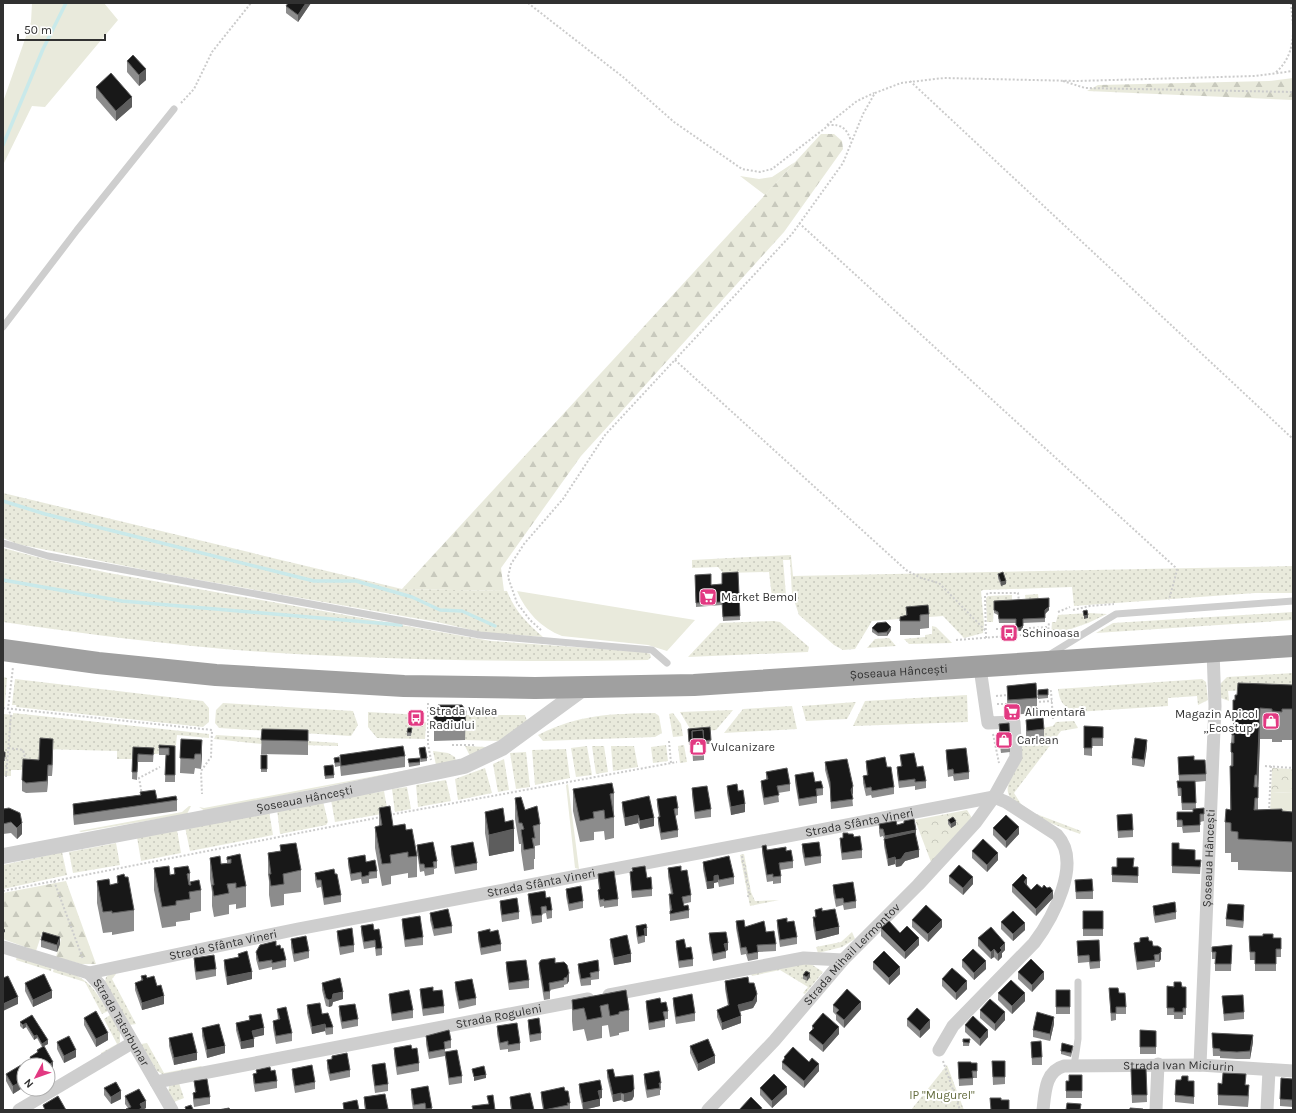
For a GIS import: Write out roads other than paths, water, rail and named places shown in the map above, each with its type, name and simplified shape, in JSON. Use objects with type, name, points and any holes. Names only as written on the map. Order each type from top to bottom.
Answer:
[{"type":"highway","name":"Șoseaua Hâncești","points":[[9,651],[98,663],[207,674],[428,686],[584,688],[694,685],[980,668],[1293,646]]},
{"type":"street","name":"Șoseaua Hâncești","points":[[1200,1065],[1215,706],[1213,651]]},
{"type":"street","name":"Strada Mihail Lermontov","points":[[708,1110],[774,1041],[843,960],[929,873],[976,822],[994,797],[1016,758],[1014,722],[988,723],[980,668]]},
{"type":"street","name":"Șoseaua Hâncești","points":[[3,856],[464,766],[502,748],[584,688]]},
{"type":"street","name":"Strada Sfânta Vineri","points":[[89,973],[298,929],[994,797]]},
{"type":"street","points":[[939,1050],[953,1026],[1034,943],[1045,929],[1055,910],[1062,889],[1066,864],[1066,849],[1062,841],[1057,835],[994,797]]},
{"type":"street","name":"Strada Tatarbunar","points":[[3,946],[89,973],[100,985],[172,1110]]},
{"type":"street","name":"Strada Roguleni","points":[[156,1082],[804,958],[843,960]]},
{"type":"street","points":[[24,1109],[132,1042]]},
{"type":"street","name":"Strada Ivan Miciurin","points":[[1069,1066],[1158,1064],[1293,1071]]},
{"type":"street","points":[[1156,1110],[1158,1064]]},
{"type":"street","points":[[1044,1110],[1046,1086],[1050,1076],[1057,1068],[1069,1066]]},
{"type":"street","points":[[1267,1110],[1269,1070]]},
{"type":"lane","points":[[3,327],[77,230],[174,110]]},
{"type":"lane","points":[[3,543],[48,556],[472,634],[652,650],[667,663]]},
{"type":"lane","points":[[1035,663],[1116,614],[1293,602]]},
{"type":"lane","points":[[1069,1066],[1078,1039],[1078,982]]},
{"type":"waterway","points":[[3,145],[43,49],[66,3]]},
{"type":"waterway","points":[[3,501],[45,514],[314,581],[356,581],[412,597],[440,610],[462,611],[495,626]]},
{"type":"waterway","points":[[3,580],[122,601],[401,625]]},
{"type":"place","name":"Market Bemol","points":[[708,597]]},
{"type":"place","name":"Schinoasa","points":[[1009,633]]},
{"type":"place","name":"Alimentară","points":[[1012,712]]},
{"type":"place","name":"Strada Valea Radiului","points":[[416,718]]},
{"type":"place","name":"Magazin Apicol „Ecostup”","points":[[1271,721]]},
{"type":"place","name":"Carlean","points":[[1004,740]]},
{"type":"place","name":"Vulcanizare","points":[[698,747]]},
{"type":"park label","name":"IP \"Mugurel\"","points":[[942,1095]]}]
